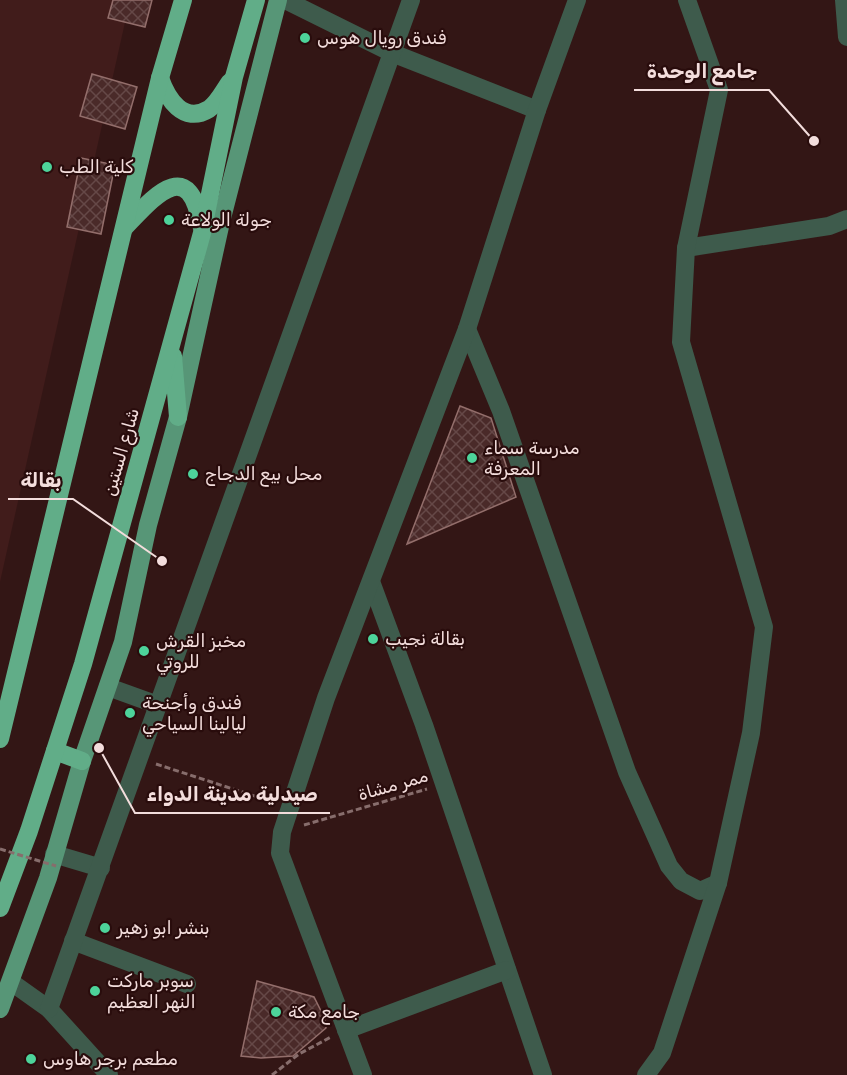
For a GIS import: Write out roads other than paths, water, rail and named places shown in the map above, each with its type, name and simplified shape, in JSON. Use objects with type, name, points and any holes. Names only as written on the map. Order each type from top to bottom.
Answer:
[{"type":"highway","points":[[0,739],[125,228],[159,78],[183,0]]},
{"type":"highway","name":"شارع الستين","points":[[0,909],[56,751],[87,653],[202,233],[234,77],[256,0]]},
{"type":"highway","points":[[159,78],[175,107],[190,113],[209,108],[234,77]]},
{"type":"highway","points":[[125,228],[159,192],[179,187],[188,192],[195,202],[202,233]]},
{"type":"highway","points":[[172,344],[178,417]]},
{"type":"highway","points":[[56,751],[82,761]]},
{"type":"main road","points":[[0,1009],[55,860],[82,761],[123,642],[148,525],[178,417],[202,303],[278,0]]},
{"type":"street","points":[[285,0],[392,53],[537,110]]},
{"type":"street","points":[[49,1009],[411,0]]},
{"type":"street","points":[[363,1075],[280,853],[282,832],[326,698],[372,584],[467,329],[537,110],[577,0]]},
{"type":"street","points":[[646,1075],[662,1053],[718,883],[751,733],[764,627],[681,342],[686,249],[719,90],[687,0]]},
{"type":"street","points":[[844,0],[847,37]]},
{"type":"street","points":[[686,249],[829,226],[847,219]]},
{"type":"street","points":[[467,329],[501,411],[627,772],[669,866],[681,881],[700,891],[718,883]]},
{"type":"street","points":[[372,584],[543,1075]]},
{"type":"street","points":[[108,687],[158,705]]},
{"type":"street","points":[[55,860],[101,868]]},
{"type":"street","points":[[73,941],[187,984]]},
{"type":"street","points":[[346,1030],[507,970]]},
{"type":"street","points":[[10,982],[49,1009],[109,1075]]},
{"type":"place","name":"فندق رويال هوس","points":[[305,38]]},
{"type":"place","name":"جامع الوحدة","points":[[814,141]]},
{"type":"place","name":"كلية الطب","points":[[47,167]]},
{"type":"place","name":"جولة الولاعة","points":[[169,220]]},
{"type":"place","name":"مدرسة سماء المعرفة","points":[[472,458]]},
{"type":"place","name":"محل بيع الدجاج","points":[[193,474]]},
{"type":"place","name":"بقالة","points":[[162,561]]},
{"type":"place","name":"بقالة نجيب","points":[[373,639]]},
{"type":"place","name":"مخبز القرش للروتي","points":[[144,651]]},
{"type":"place","name":"فندق وأجنحة ليالينا السياحي","points":[[130,713]]},
{"type":"place","name":"صيدلية مدينة الدواء","points":[[99,748]]},
{"type":"place","name":"بنشر ابو زهير","points":[[105,928]]},
{"type":"place","name":"سوبر ماركت النهر العظيم","points":[[95,991]]},
{"type":"place","name":"جامع مكة","points":[[276,1012]]},
{"type":"place","name":"مطعم برجر هاوس","points":[[31,1059]]}]
